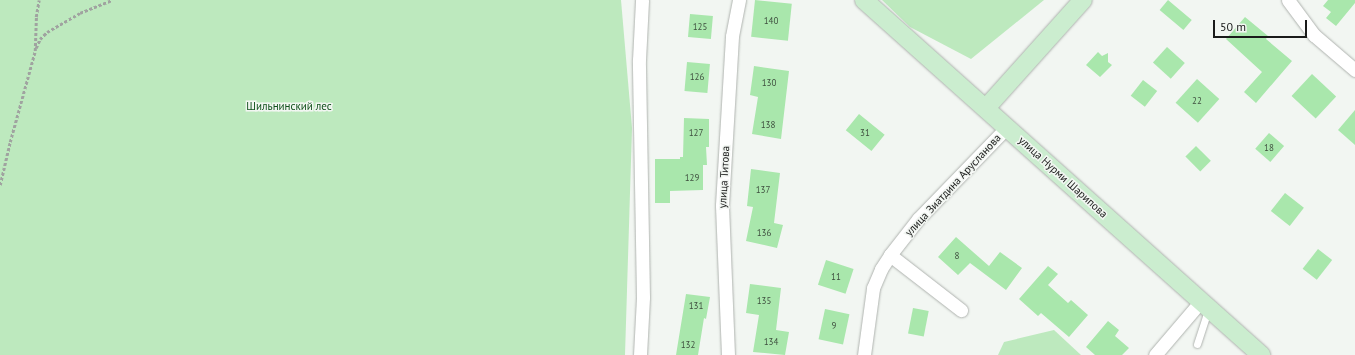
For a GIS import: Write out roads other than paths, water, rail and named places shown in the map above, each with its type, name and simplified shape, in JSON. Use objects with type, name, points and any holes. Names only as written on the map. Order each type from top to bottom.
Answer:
[{"type":"main road","name":"улица Нурми Шарипова","points":[[864,0],[1008,127],[1261,355]]},
{"type":"main road","points":[[986,108],[1083,0]]},
{"type":"street","points":[[640,355],[643,297],[639,60],[642,0]]},
{"type":"street","name":"улица Титова","points":[[728,355],[722,205],[732,36],[739,0]]},
{"type":"street","points":[[1288,0],[1314,35],[1355,70]]},
{"type":"street","name":"улица Зиатдина Арусланова","points":[[864,355],[873,288],[881,269],[918,219],[1008,127]]},
{"type":"street","points":[[890,255],[961,310]]},
{"type":"street","points":[[1155,355],[1205,304]]},
{"type":"lane","points":[[1197,344],[1205,304]]},
{"type":"park label","name":"Шильнинский лес","points":[[289,106]]}]
